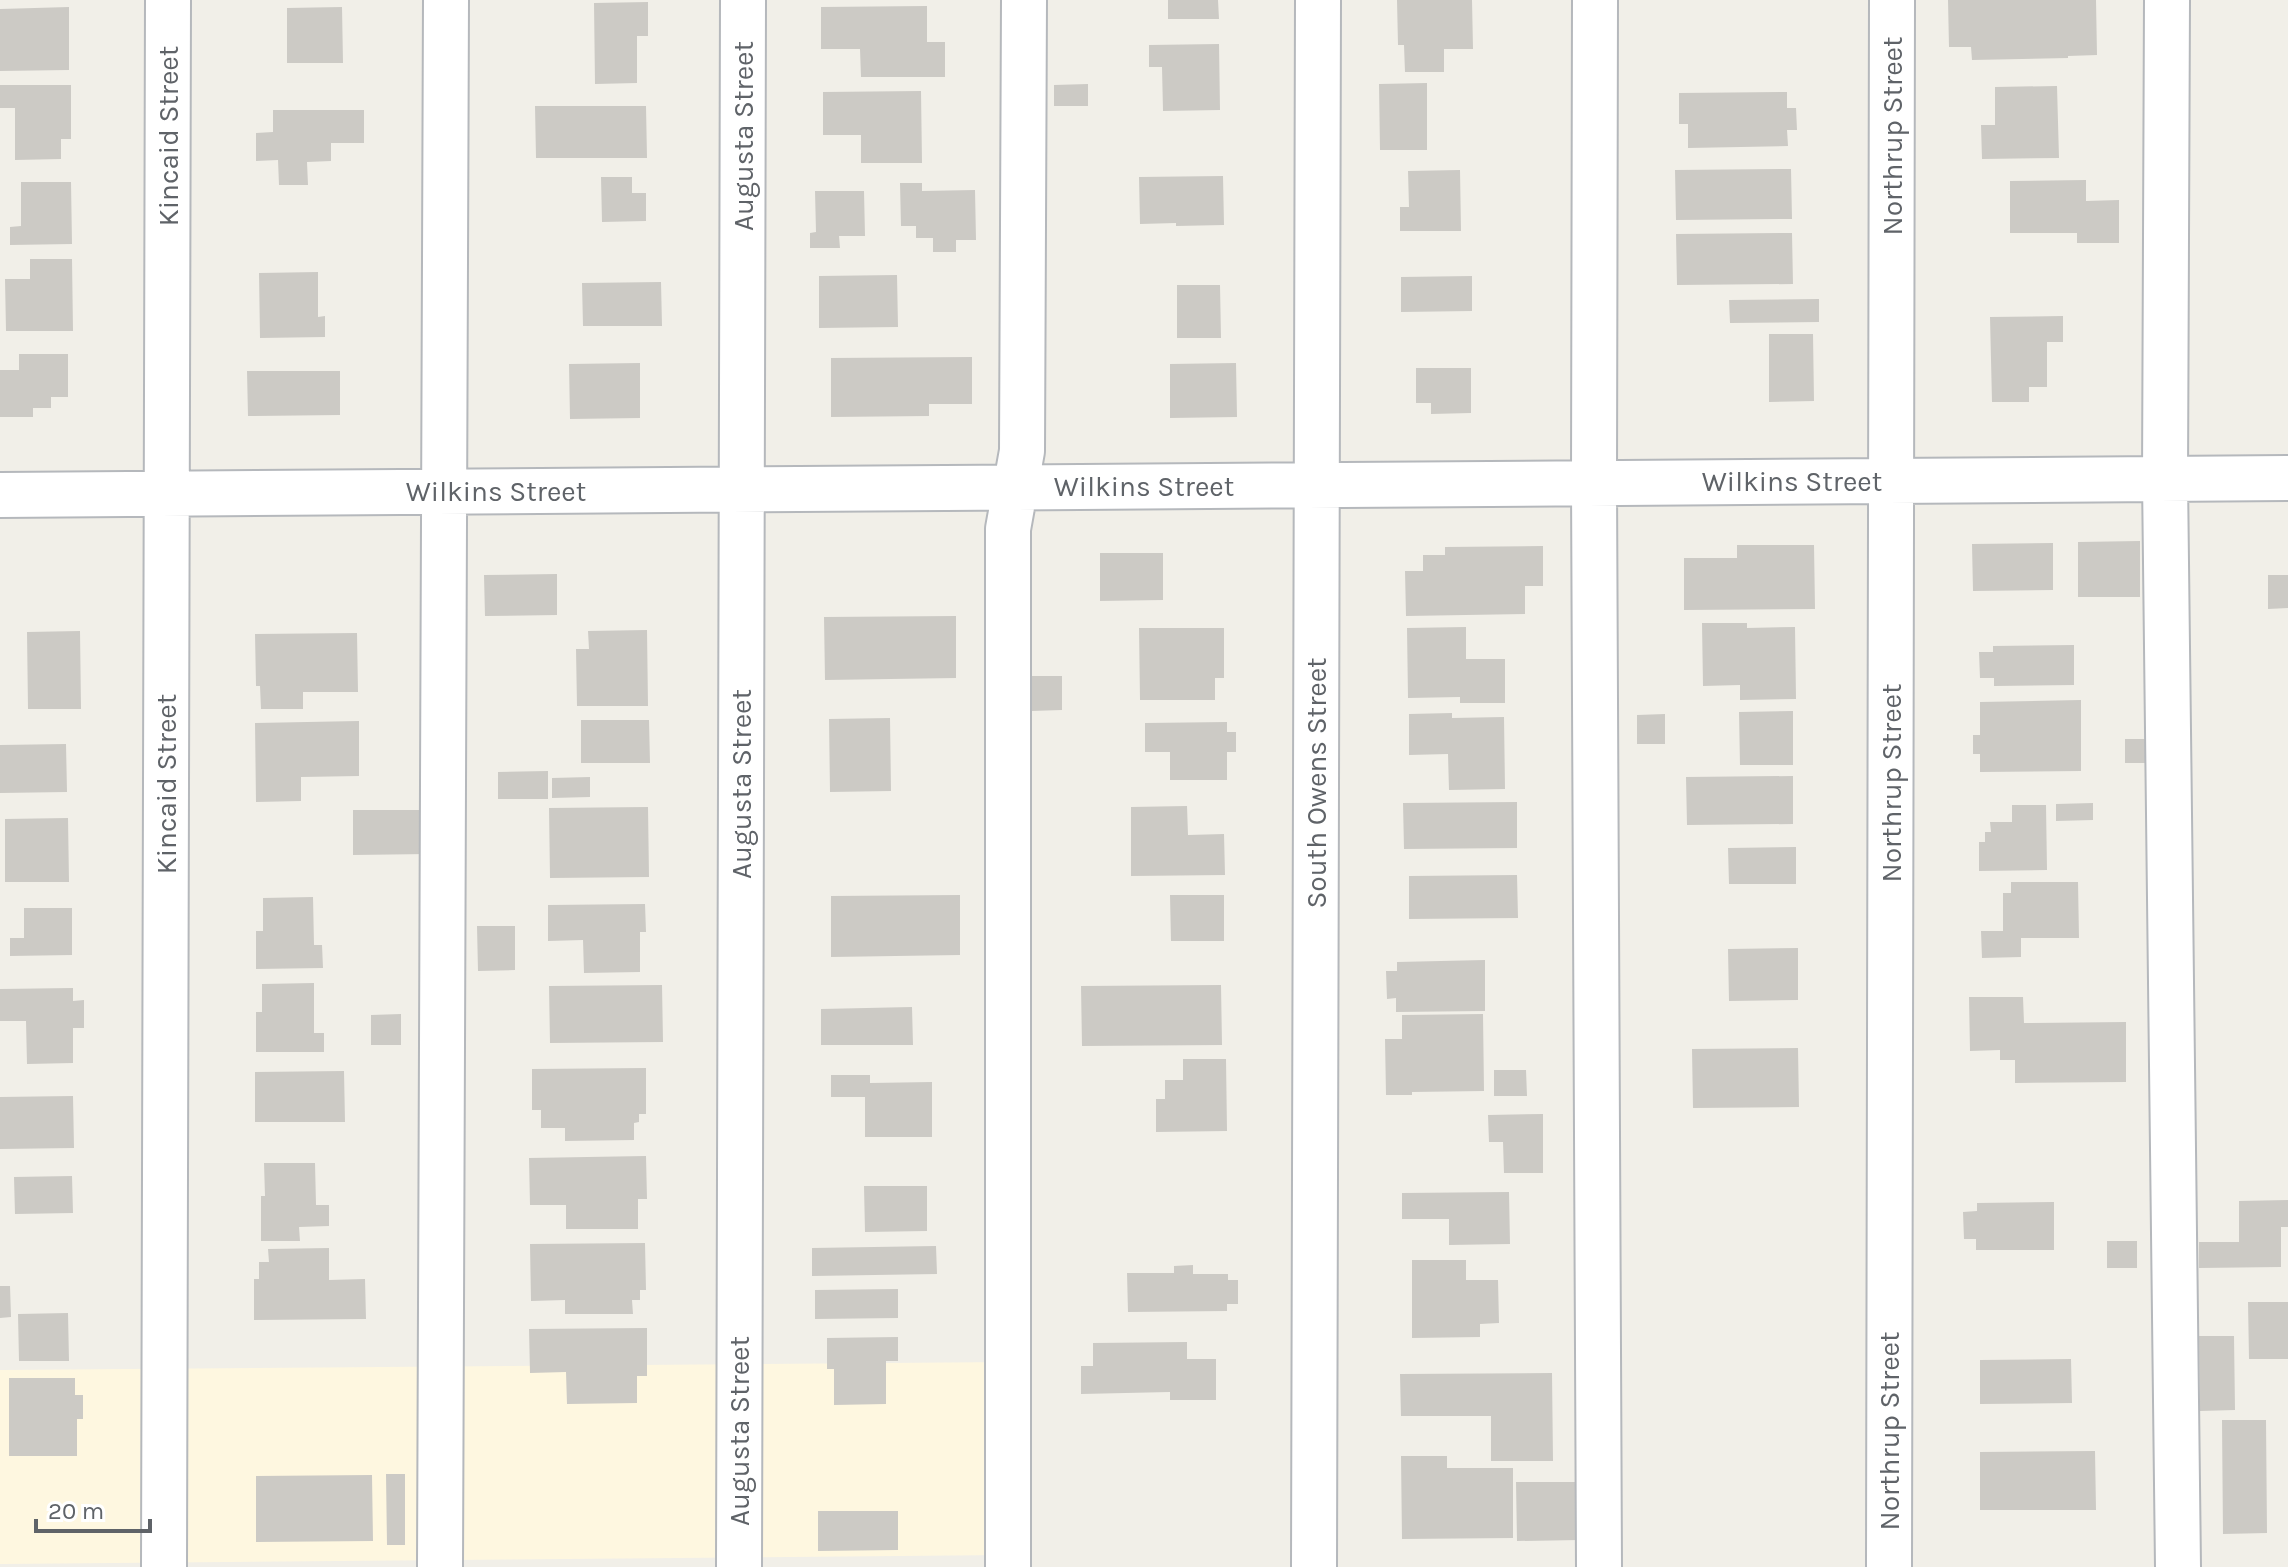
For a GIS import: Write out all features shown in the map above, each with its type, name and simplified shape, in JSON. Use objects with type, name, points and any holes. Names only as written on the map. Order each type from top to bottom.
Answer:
[{"type":"street","name":"Kincaid Street","points":[[164,1567],[168,0]]},
{"type":"street","points":[[440,1567],[446,0]]},
{"type":"street","name":"Augusta Street","points":[[739,1567],[743,0]]},
{"type":"street","points":[[1008,1567],[1008,529],[1022,451],[1024,0]]},
{"type":"street","name":"South Owens Street","points":[[1314,1567],[1318,0]]},
{"type":"street","points":[[1595,0],[1599,1567]]},
{"type":"street","name":"Northrup Street","points":[[1889,1567],[1892,0]]},
{"type":"street","points":[[2167,0],[2165,479],[2178,1567]]},
{"type":"street","name":"Wilkins Street","points":[[0,495],[2288,478]]},
{"type":"shaded area","points":[[1009,1362],[1008,1555],[0,1564],[0,1370]]},
{"type":"building","points":[[1168,0],[1218,0],[1219,19],[1168,19]]},
{"type":"building","points":[[1397,0],[1472,0],[1473,49],[1444,49],[1444,72],[1405,72],[1404,45],[1398,45]]},
{"type":"building","points":[[1948,0],[2096,0],[2097,55],[1972,60],[1971,47],[1949,47]]},
{"type":"building","points":[[648,2],[648,36],[637,36],[637,83],[595,84],[594,3]]},
{"type":"building","points":[[927,6],[927,42],[945,42],[945,77],[861,77],[860,49],[821,49],[821,7]]},
{"type":"building","points":[[69,7],[69,70],[0,71],[0,9]]},
{"type":"building","points":[[342,7],[343,63],[287,63],[287,8]]},
{"type":"building","points":[[1219,44],[1220,110],[1163,111],[1162,67],[1149,67],[1149,45]]},
{"type":"building","points":[[1427,83],[1427,150],[1380,150],[1379,84]]},
{"type":"building","points":[[1088,84],[1088,106],[1054,106],[1054,85]]},
{"type":"building","points":[[0,85],[71,85],[71,139],[61,139],[61,159],[15,160],[15,108],[0,108]]},
{"type":"building","points":[[2057,86],[2059,158],[1982,159],[1981,125],[1995,125],[1995,87]]},
{"type":"building","points":[[921,91],[922,163],[861,163],[861,135],[823,135],[823,92]]},
{"type":"building","points":[[1787,92],[1787,108],[1796,108],[1797,130],[1787,130],[1788,146],[1688,148],[1688,124],[1679,124],[1679,93]]},
{"type":"building","points":[[535,106],[646,106],[647,158],[536,158]]},
{"type":"building","points":[[273,110],[364,110],[364,143],[331,143],[331,161],[307,162],[308,185],[279,185],[278,160],[256,161],[256,133],[273,132]]},
{"type":"building","points":[[1791,169],[1792,219],[1676,220],[1675,170]]},
{"type":"building","points":[[1460,170],[1461,231],[1400,231],[1400,207],[1409,207],[1408,171]]},
{"type":"building","points":[[1223,176],[1224,225],[1140,224],[1139,177]]},
{"type":"building","points":[[601,177],[632,177],[632,193],[646,193],[646,221],[602,222]]},
{"type":"building","points":[[2086,180],[2086,201],[2119,200],[2119,243],[2077,243],[2077,233],[2010,233],[2010,181]]},
{"type":"building","points":[[21,182],[71,182],[72,244],[10,245],[10,227],[21,226]]},
{"type":"building","points":[[900,183],[922,183],[922,191],[975,190],[976,240],[956,240],[956,252],[933,252],[933,238],[916,238],[916,226],[901,226]]},
{"type":"building","points":[[815,191],[864,191],[865,236],[839,236],[840,248],[810,248],[810,233],[816,232]]},
{"type":"building","points":[[1792,233],[1793,284],[1677,285],[1676,234]]},
{"type":"building","points":[[30,259],[72,259],[73,331],[6,331],[5,279],[30,279]]},
{"type":"building","points":[[318,272],[318,317],[325,316],[325,337],[260,338],[259,273]]},
{"type":"building","points":[[897,275],[898,327],[819,328],[819,276]]},
{"type":"building","points":[[1472,276],[1472,311],[1401,312],[1401,277]]},
{"type":"building","points":[[661,282],[662,326],[583,326],[582,283]]},
{"type":"building","points":[[1177,285],[1220,285],[1221,338],[1177,338]]},
{"type":"building","points":[[1819,299],[1819,322],[1730,323],[1729,300]]},
{"type":"building","points":[[2063,316],[2063,342],[2047,342],[2047,387],[2029,387],[2029,402],[1992,402],[1990,317]]},
{"type":"building","points":[[1769,334],[1813,334],[1814,401],[1769,402]]},
{"type":"building","points":[[19,354],[68,354],[68,397],[51,397],[51,408],[33,408],[33,417],[0,417],[0,370],[19,370]]},
{"type":"building","points":[[972,357],[972,404],[929,404],[929,416],[831,417],[831,358]]},
{"type":"building","points":[[640,363],[640,418],[570,419],[569,364]]},
{"type":"building","points":[[1236,363],[1237,417],[1170,418],[1170,364]]},
{"type":"building","points":[[1416,368],[1471,368],[1471,413],[1431,414],[1431,403],[1416,403]]},
{"type":"building","points":[[247,371],[340,371],[340,415],[248,416]]},
{"type":"building","points":[[2140,541],[2140,597],[2078,597],[2078,542]]},
{"type":"building","points":[[2053,543],[2053,590],[1973,591],[1972,544]]},
{"type":"building","points":[[1737,545],[1814,545],[1815,609],[1684,610],[1684,558],[1737,558]]},
{"type":"building","points":[[1543,546],[1543,586],[1525,586],[1525,614],[1406,616],[1405,571],[1423,571],[1423,555],[1445,555],[1445,547]]},
{"type":"building","points":[[1100,553],[1163,553],[1163,600],[1100,601]]},
{"type":"building","points":[[557,574],[557,615],[485,616],[484,575]]},
{"type":"building","points":[[2268,575],[2288,575],[2288,608],[2268,609]]},
{"type":"building","points":[[956,616],[956,678],[825,680],[824,617]]},
{"type":"building","points":[[1702,623],[1747,623],[1747,628],[1795,627],[1796,699],[1740,700],[1740,685],[1703,686]]},
{"type":"building","points":[[1466,627],[1466,659],[1505,659],[1505,703],[1460,703],[1460,697],[1408,698],[1407,628]]},
{"type":"building","points":[[1139,628],[1224,628],[1224,678],[1215,678],[1215,700],[1140,700]]},
{"type":"building","points":[[647,630],[648,706],[577,706],[576,649],[589,649],[588,631]]},
{"type":"building","points":[[80,631],[81,709],[28,709],[27,632]]},
{"type":"building","points":[[357,633],[358,692],[303,692],[303,709],[261,709],[260,686],[256,686],[255,634]]},
{"type":"building","points":[[2074,645],[2074,685],[1994,686],[1994,678],[1980,678],[1979,652],[1993,652],[1993,646]]},
{"type":"building","points":[[1030,676],[1062,676],[1062,710],[1031,711]]},
{"type":"building","points":[[2081,700],[2081,771],[1980,772],[1980,754],[1973,754],[1973,735],[1980,735],[1980,702]]},
{"type":"building","points":[[1793,711],[1793,765],[1740,765],[1739,712]]},
{"type":"building","points":[[1452,713],[1452,718],[1504,717],[1505,789],[1449,790],[1448,754],[1409,755],[1409,714]]},
{"type":"building","points":[[1665,714],[1665,744],[1637,744],[1637,715]]},
{"type":"building","points":[[890,718],[891,791],[830,792],[829,719]]},
{"type":"building","points":[[581,720],[649,720],[650,763],[581,763]]},
{"type":"building","points":[[359,721],[359,776],[301,777],[301,801],[256,802],[255,723]]},
{"type":"building","points":[[1227,722],[1227,732],[1236,732],[1236,752],[1227,752],[1227,780],[1170,780],[1170,752],[1145,752],[1145,723]]},
{"type":"building","points":[[2125,739],[2148,739],[2148,763],[2125,763]]},
{"type":"building","points":[[66,744],[67,792],[0,793],[0,745]]},
{"type":"building","points":[[548,771],[548,799],[498,799],[498,772]]},
{"type":"building","points":[[1793,776],[1793,824],[1687,825],[1686,777]]},
{"type":"building","points":[[590,777],[590,797],[552,798],[552,778]]},
{"type":"building","points":[[1517,802],[1517,848],[1404,849],[1403,803]]},
{"type":"building","points":[[2093,803],[2093,820],[2056,821],[2056,804]]},
{"type":"building","points":[[2012,805],[2046,805],[2047,870],[1979,871],[1979,842],[1985,842],[1985,832],[1991,832],[1990,822],[2012,822]]},
{"type":"building","points":[[1187,806],[1188,835],[1224,834],[1225,875],[1131,876],[1131,807]]},
{"type":"building","points":[[648,807],[649,877],[550,878],[549,808]]},
{"type":"building","points":[[353,810],[428,810],[428,854],[353,855]]},
{"type":"building","points":[[68,818],[69,882],[5,882],[5,819]]},
{"type":"building","points":[[1796,847],[1796,884],[1729,884],[1728,848]]},
{"type":"building","points":[[1517,875],[1518,918],[1409,919],[1409,876]]},
{"type":"building","points":[[2011,882],[2078,882],[2079,938],[2021,938],[2021,957],[1982,958],[1981,931],[2003,931],[2003,893],[2011,893]]},
{"type":"building","points":[[960,895],[960,955],[831,957],[831,896]]},
{"type":"building","points":[[1170,895],[1224,895],[1224,941],[1171,941]]},
{"type":"building","points":[[313,897],[314,945],[322,945],[323,968],[256,969],[256,931],[263,931],[263,898]]},
{"type":"building","points":[[645,904],[646,932],[640,932],[640,972],[584,973],[583,940],[548,941],[548,905]]},
{"type":"building","points":[[24,908],[72,908],[72,955],[10,956],[10,938],[24,938]]},
{"type":"building","points":[[477,926],[515,926],[515,970],[478,971]]},
{"type":"building","points":[[1798,948],[1798,1000],[1729,1001],[1728,949]]},
{"type":"building","points":[[1485,960],[1485,1011],[1396,1012],[1396,998],[1387,999],[1386,971],[1397,971],[1397,962]]},
{"type":"building","points":[[314,983],[314,1033],[324,1033],[324,1052],[256,1052],[256,1012],[262,1012],[262,984]]},
{"type":"building","points":[[662,985],[663,1042],[550,1043],[549,986]]},
{"type":"building","points":[[1221,985],[1222,1045],[1082,1046],[1081,986]]},
{"type":"building","points":[[73,988],[73,1001],[84,1000],[84,1028],[73,1028],[73,1063],[27,1064],[26,1021],[0,1021],[0,989]]},
{"type":"building","points":[[1969,997],[2023,997],[2024,1023],[2126,1022],[2126,1082],[2015,1083],[2015,1060],[2000,1060],[2000,1050],[1970,1051]]},
{"type":"building","points":[[912,1007],[913,1045],[821,1045],[821,1009]]},
{"type":"building","points":[[401,1014],[401,1045],[371,1045],[371,1015]]},
{"type":"building","points":[[1483,1014],[1484,1091],[1386,1095],[1385,1039],[1402,1039],[1402,1015]]},
{"type":"building","points":[[1798,1048],[1799,1107],[1693,1108],[1692,1049]]},
{"type":"building","points":[[1183,1059],[1226,1059],[1227,1131],[1156,1132],[1156,1099],[1165,1099],[1165,1080],[1183,1080]]},
{"type":"building","points":[[646,1068],[646,1114],[639,1114],[639,1122],[634,1123],[634,1140],[565,1141],[565,1128],[541,1128],[541,1110],[532,1110],[532,1069]]},
{"type":"building","points":[[1494,1070],[1526,1070],[1527,1096],[1494,1096]]},
{"type":"building","points":[[344,1071],[345,1122],[255,1122],[255,1072]]},
{"type":"building","points":[[831,1075],[870,1075],[870,1083],[932,1082],[932,1137],[865,1137],[865,1097],[831,1097]]},
{"type":"building","points":[[73,1096],[74,1148],[0,1149],[0,1097]]},
{"type":"building","points":[[1543,1114],[1543,1173],[1504,1173],[1503,1142],[1489,1142],[1488,1115]]},
{"type":"building","points":[[646,1156],[647,1199],[638,1199],[638,1229],[566,1229],[566,1205],[530,1205],[529,1158]]},
{"type":"building","points":[[264,1163],[315,1163],[316,1205],[329,1205],[329,1226],[299,1227],[300,1241],[261,1241]]},
{"type":"building","points":[[72,1176],[73,1213],[15,1214],[14,1177]]},
{"type":"building","points":[[864,1186],[927,1186],[927,1231],[865,1232]]},
{"type":"building","points":[[1509,1192],[1510,1244],[1449,1245],[1449,1219],[1402,1219],[1402,1193]]},
{"type":"building","points":[[2288,1200],[2288,1227],[2281,1227],[2281,1267],[2199,1268],[2199,1242],[2239,1242],[2239,1201]]},
{"type":"building","points":[[2054,1202],[2054,1250],[1976,1250],[1976,1239],[1964,1239],[1963,1212],[1977,1211],[1977,1203]]},
{"type":"building","points":[[2107,1241],[2137,1241],[2137,1268],[2107,1268]]},
{"type":"building","points":[[645,1243],[646,1290],[640,1290],[640,1300],[632,1300],[633,1314],[565,1314],[565,1300],[531,1301],[530,1244]]},
{"type":"building","points":[[936,1246],[937,1274],[812,1276],[812,1248]]},
{"type":"building","points":[[329,1248],[329,1280],[365,1279],[366,1319],[254,1320],[254,1279],[259,1279],[259,1262],[269,1262],[268,1249]]},
{"type":"building","points":[[1412,1260],[1466,1260],[1466,1280],[1498,1280],[1499,1323],[1480,1324],[1480,1337],[1412,1338]]},
{"type":"building","points":[[1193,1265],[1193,1274],[1228,1274],[1228,1280],[1238,1280],[1238,1304],[1227,1304],[1227,1311],[1128,1312],[1127,1273],[1174,1273],[1174,1266]]},
{"type":"building","points":[[0,1286],[10,1286],[11,1317],[0,1318]]},
{"type":"building","points":[[898,1289],[898,1318],[815,1319],[815,1290]]},
{"type":"building","points":[[2248,1302],[2288,1302],[2288,1359],[2249,1359]]},
{"type":"building","points":[[68,1313],[69,1361],[19,1361],[18,1314]]},
{"type":"building","points":[[647,1328],[647,1376],[637,1376],[637,1403],[567,1404],[566,1372],[530,1373],[529,1329]]},
{"type":"building","points":[[2199,1336],[2234,1336],[2235,1410],[2200,1411]]},
{"type":"building","points":[[898,1337],[898,1361],[886,1361],[886,1404],[834,1405],[834,1369],[827,1369],[827,1338]]},
{"type":"building","points":[[1187,1342],[1187,1359],[1216,1359],[1216,1400],[1170,1400],[1170,1392],[1081,1394],[1081,1366],[1093,1366],[1093,1343]]},
{"type":"building","points":[[2071,1359],[2072,1403],[1980,1404],[1980,1360]]},
{"type":"building","points":[[1552,1373],[1553,1461],[1491,1461],[1491,1416],[1401,1416],[1400,1374]]},
{"type":"building","points":[[9,1378],[75,1378],[75,1395],[83,1395],[83,1419],[77,1419],[77,1456],[9,1456]]},
{"type":"building","points":[[2222,1420],[2266,1420],[2267,1533],[2223,1534]]},
{"type":"building","points":[[2095,1451],[2096,1510],[1980,1510],[1980,1452]]},
{"type":"building","points":[[1401,1456],[1447,1456],[1447,1468],[1513,1468],[1513,1538],[1402,1539]]},
{"type":"building","points":[[386,1474],[405,1474],[405,1545],[387,1545]]},
{"type":"building","points":[[372,1475],[373,1541],[256,1542],[256,1476]]},
{"type":"building","points":[[1516,1482],[1579,1482],[1579,1540],[1517,1541]]},
{"type":"building","points":[[818,1511],[898,1511],[898,1550],[818,1551]]}]
